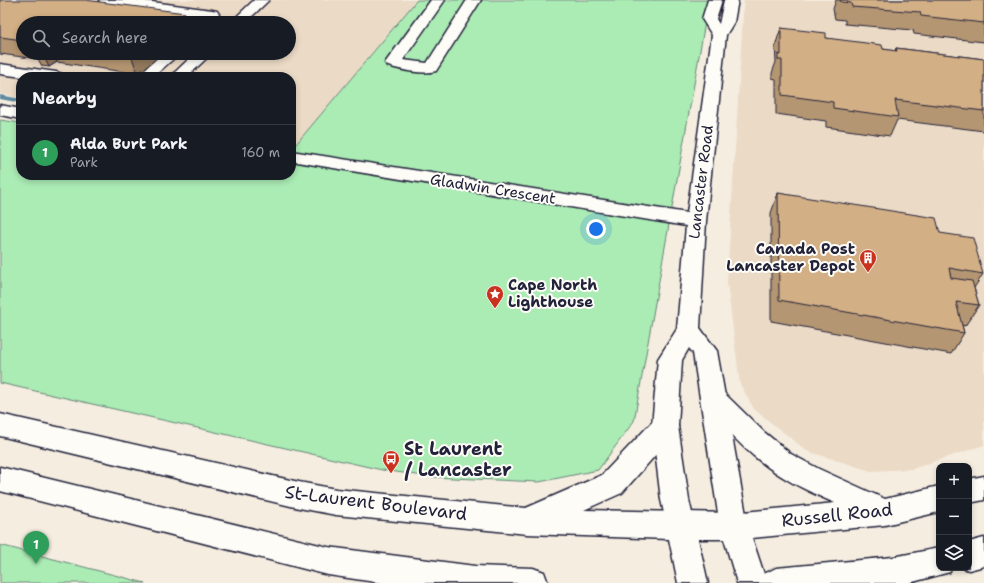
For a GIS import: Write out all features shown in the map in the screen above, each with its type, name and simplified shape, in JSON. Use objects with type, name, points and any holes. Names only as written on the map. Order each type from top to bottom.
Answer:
[{"type":"street","points":[[106,0],[212,14],[210,16]]},
{"type":"street","points":[[245,16],[262,0]]},
{"type":"street","points":[[438,0],[393,63],[431,68],[474,0]]},
{"type":"street","points":[[715,0],[709,19],[719,35]]},
{"type":"street","name":"Lancaster Road","points":[[694,583],[675,500],[665,426],[670,359],[688,330],[696,221],[719,35],[727,22],[731,0]]},
{"type":"street","points":[[150,72],[164,60]]},
{"type":"street","points":[[183,72],[196,60]]},
{"type":"street","points":[[0,69],[21,72]]},
{"type":"street","points":[[0,110],[16,113]]},
{"type":"street","name":"Gladwin Crescent","points":[[296,157],[696,221]]},
{"type":"street","points":[[688,330],[705,351],[734,526],[752,583]]},
{"type":"street","points":[[714,399],[751,438],[769,453],[790,467],[884,512]]},
{"type":"street","name":"St-Laurent Boulevard","points":[[0,425],[299,496],[336,502],[527,521],[681,526],[734,526]]},
{"type":"street","points":[[527,521],[612,484],[665,426]]},
{"type":"street","points":[[0,479],[328,561],[477,582],[533,583]]},
{"type":"street","points":[[972,491],[984,488]]},
{"type":"street","name":"Russell Road","points":[[734,526],[884,512],[936,500]]},
{"type":"street","points":[[972,555],[984,552]]},
{"type":"street","points":[[776,583],[889,578],[936,563]]},
{"type":"shaded area","points":[[0,0],[417,0],[296,144],[296,72],[16,72],[16,97],[0,94]]},
{"type":"shaded area","points":[[744,0],[984,0],[984,445],[912,469],[871,471],[807,451],[754,409],[740,384],[727,282]]},
{"type":"green space","points":[[417,0],[709,0],[634,421],[598,470],[539,482],[431,477],[382,470],[0,383],[0,120],[16,122],[16,180],[296,180],[296,144]]},
{"type":"green space","points":[[0,545],[145,583],[0,583]]},
{"type":"building","points":[[0,0],[85,0],[185,13],[181,16],[16,16],[16,39],[0,37]]},
{"type":"building","points":[[840,0],[984,0],[984,23],[921,16],[920,12],[852,7],[851,3],[841,2]]},
{"type":"building","points":[[781,28],[826,33],[826,38],[882,45],[883,49],[897,51],[896,48],[984,59],[984,111],[895,100],[898,117],[833,108],[833,102],[782,95],[782,60],[778,60],[778,54],[781,55]]},
{"type":"building","name":"Canada Post Lancaster Depot","points":[[778,193],[936,218],[940,233],[973,238],[983,274],[949,268],[951,278],[972,281],[979,305],[956,302],[964,333],[779,300]]},
{"type":"waterway","points":[[0,97],[16,100]]},
{"type":"place","name":"Canada Post Lancaster Depot","points":[[868,273]]},
{"type":"place","name":"Cape North Lighthouse","points":[[495,309]]},
{"type":"place","name":"St Laurent / Lancaster","points":[[391,474]]},
{"type":"place","name":"Alda Burt Park","points":[[36,564]]}]
